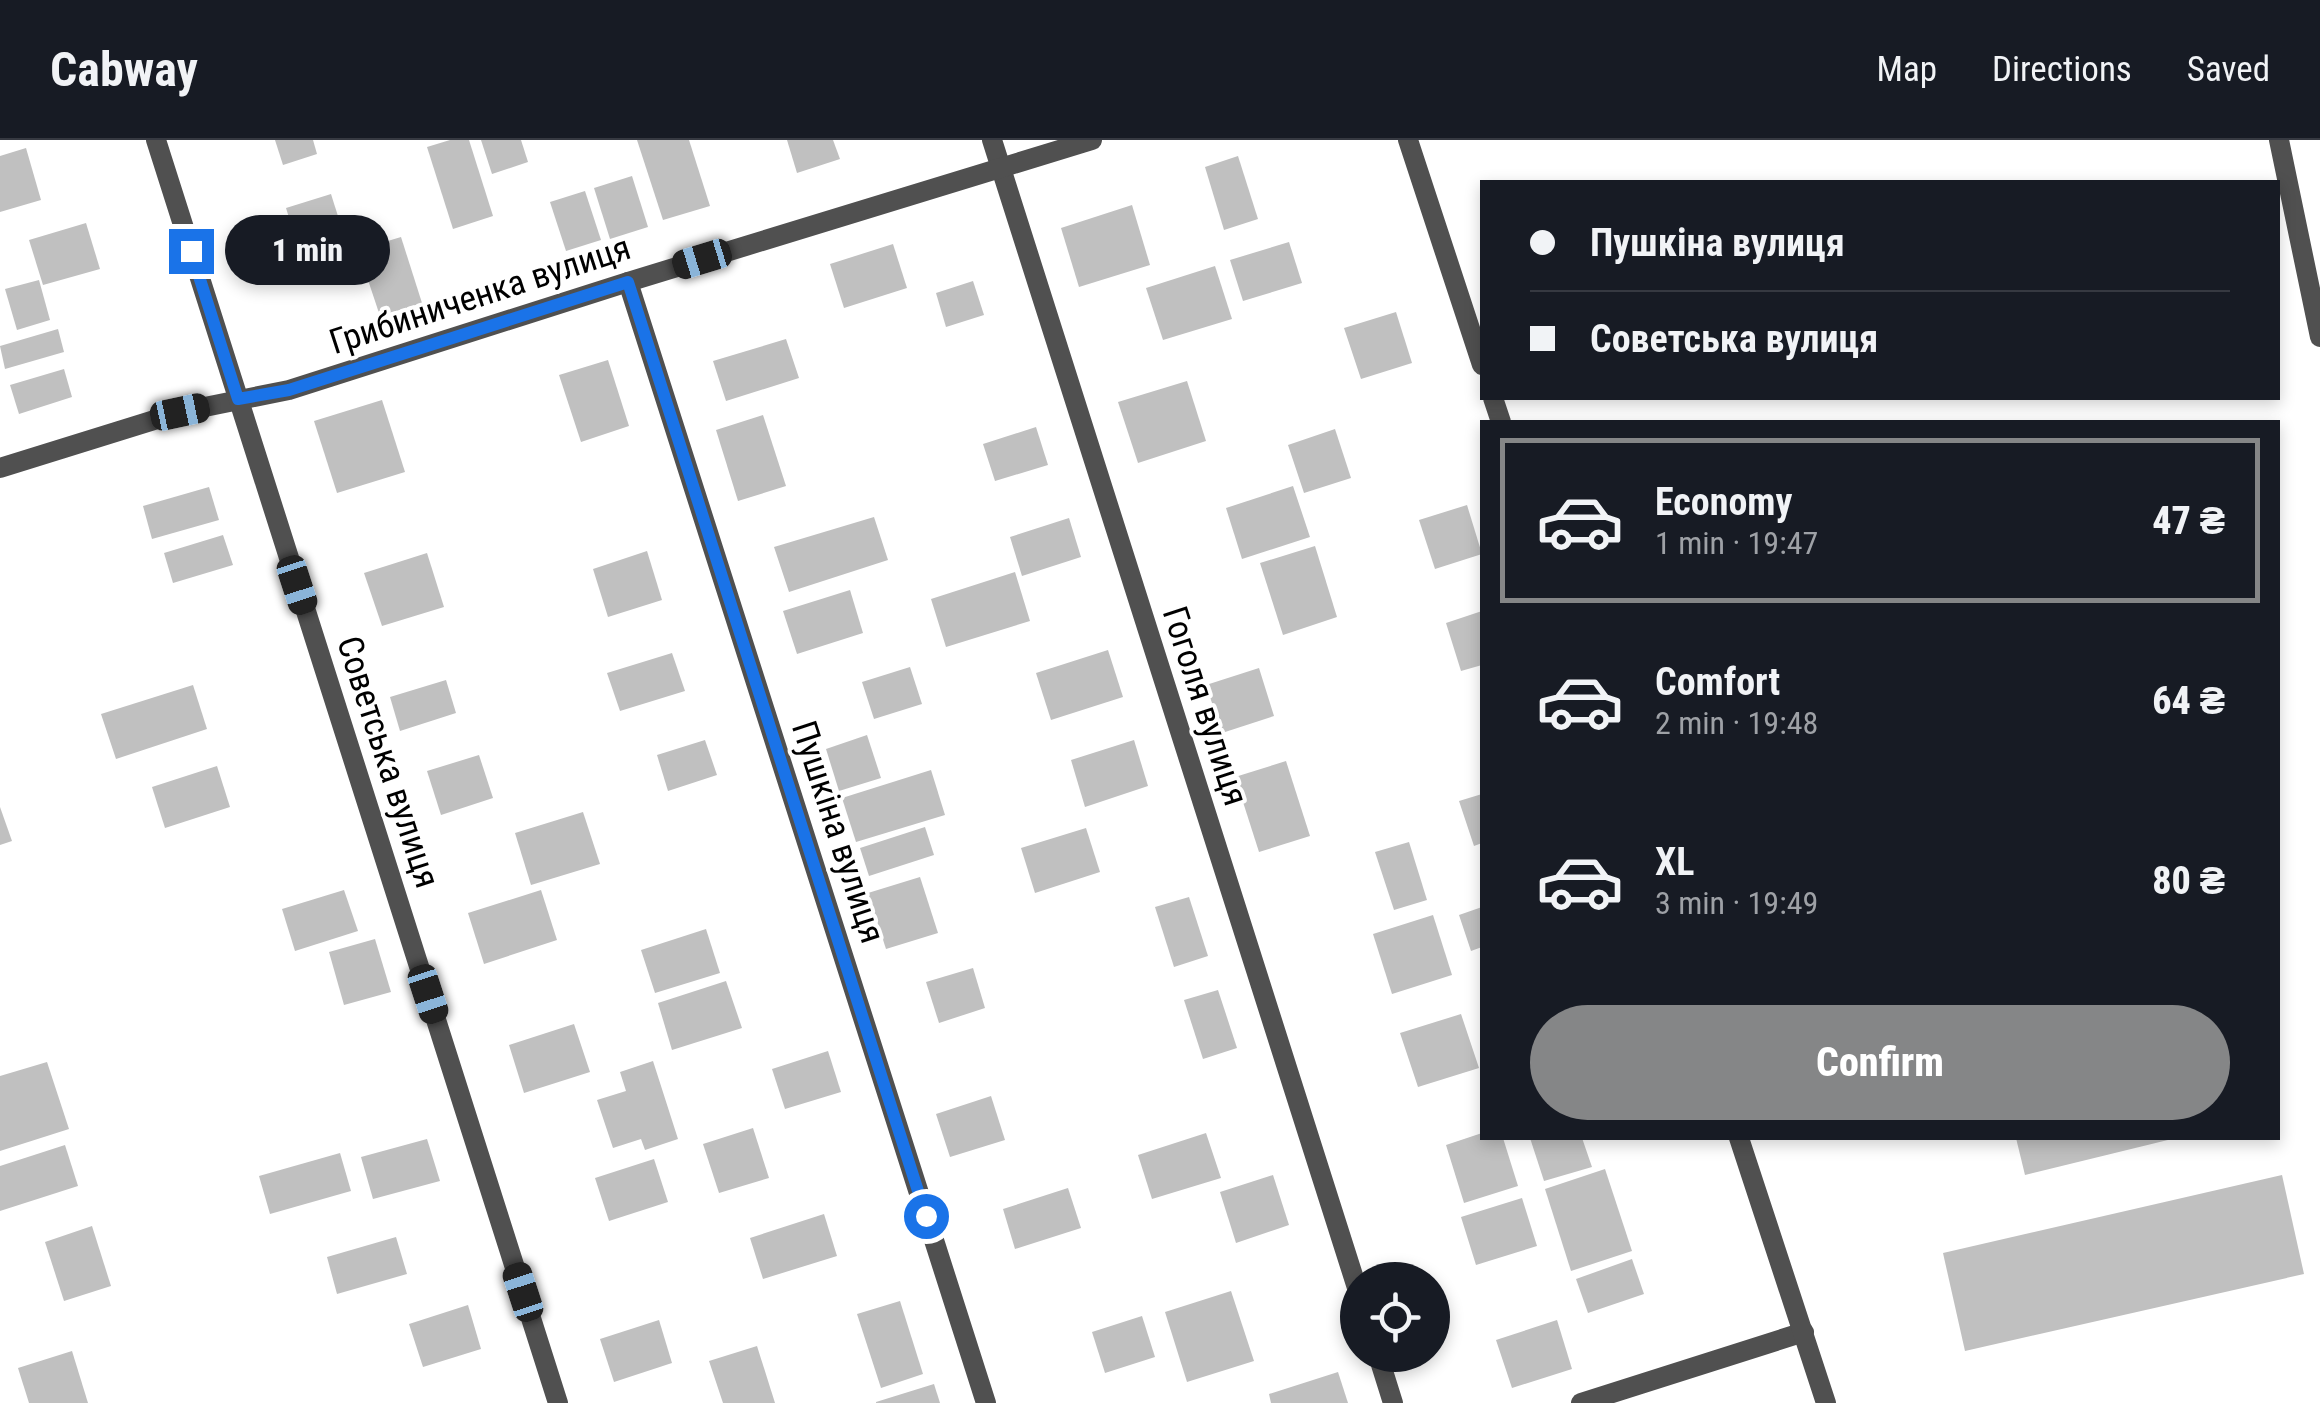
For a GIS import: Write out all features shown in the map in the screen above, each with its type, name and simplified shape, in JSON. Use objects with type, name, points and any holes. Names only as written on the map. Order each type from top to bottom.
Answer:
[{"type":"street","name":"Советська вулиця","points":[[156,140],[558,1403]]},
{"type":"street","name":"Гоголя вулиця","points":[[992,140],[1349,1262]]},
{"type":"street","name":"Грибиниченка вулиця","points":[[0,468],[180,412],[289,390],[1092,140]]},
{"type":"street","points":[[1408,140],[1480,360]]},
{"type":"street","points":[[2279,140],[2320,338]]},
{"type":"street","name":"Пушкіна вулиця","points":[[628,282],[986,1403]]},
{"type":"street","points":[[1740,1140],[1826,1403]]},
{"type":"street","points":[[1581,1403],[1804,1332]]},
{"type":"street","points":[[1383,1372],[1393,1403]]},
{"type":"building","points":[[275,140],[313,140],[317,154],[283,165]]},
{"type":"building","points":[[450,140],[469,140],[493,216],[453,229],[427,147]]},
{"type":"building","points":[[481,140],[521,140],[528,162],[492,174]]},
{"type":"building","points":[[637,140],[689,140],[710,206],[663,220]]},
{"type":"building","points":[[787,140],[833,140],[840,159],[797,173]]},
{"type":"building","points":[[26,148],[41,200],[0,212],[0,156]]},
{"type":"building","points":[[1238,156],[1258,219],[1224,230],[1205,167]]},
{"type":"building","points":[[632,176],[648,227],[610,239],[594,188]]},
{"type":"building","points":[[585,191],[601,240],[566,251],[550,202]]},
{"type":"building","points":[[331,194],[348,248],[303,262],[286,208]]},
{"type":"building","points":[[1132,205],[1150,265],[1079,287],[1061,228]]},
{"type":"building","points":[[86,223],[100,269],[43,285],[29,240]]},
{"type":"building","points":[[401,237],[422,303],[380,316],[358,250]]},
{"type":"building","points":[[1289,242],[1302,283],[1243,301],[1230,260]]},
{"type":"building","points":[[893,244],[907,288],[844,308],[830,264]]},
{"type":"building","points":[[1215,266],[1232,319],[1163,340],[1146,288]]},
{"type":"building","points":[[39,280],[50,320],[17,330],[5,289]]},
{"type":"building","points":[[973,281],[984,315],[946,327],[936,293]]},
{"type":"building","points":[[1396,312],[1412,363],[1361,379],[1344,328]]},
{"type":"building","points":[[58,329],[64,352],[5,369],[0,346]]},
{"type":"building","points":[[786,339],[799,378],[726,401],[713,361]]},
{"type":"building","points":[[608,360],[629,426],[581,442],[559,375]]},
{"type":"building","points":[[64,369],[72,397],[19,414],[10,385]]},
{"type":"building","points":[[1187,381],[1206,441],[1138,463],[1118,402]]},
{"type":"building","points":[[382,400],[405,472],[337,493],[314,421]]},
{"type":"building","points":[[763,415],[786,486],[738,501],[716,430]]},
{"type":"building","points":[[1036,427],[1048,465],[995,481],[983,444]]},
{"type":"building","points":[[1335,429],[1351,478],[1304,493],[1288,445]]},
{"type":"building","points":[[1293,486],[1310,537],[1242,559],[1226,508]]},
{"type":"building","points":[[209,487],[219,520],[152,539],[143,506]]},
{"type":"building","points":[[1467,505],[1480,555],[1435,569],[1419,520]]},
{"type":"building","points":[[874,517],[888,560],[789,592],[774,547]]},
{"type":"building","points":[[1069,518],[1081,557],[1022,576],[1010,537]]},
{"type":"building","points":[[223,535],[233,565],[173,583],[164,553]]},
{"type":"building","points":[[1315,546],[1337,617],[1283,635],[1260,563]]},
{"type":"building","points":[[647,551],[662,600],[608,617],[593,569]]},
{"type":"building","points":[[427,553],[444,607],[382,626],[364,573]]},
{"type":"building","points":[[1015,572],[1030,621],[946,647],[931,599]]},
{"type":"building","points":[[850,590],[863,633],[797,654],[783,611]]},
{"type":"building","points":[[1480,612],[1480,666],[1461,671],[1446,623]]},
{"type":"building","points":[[1108,650],[1123,697],[1051,720],[1036,673]]},
{"type":"building","points":[[672,653],[685,691],[620,711],[607,673]]},
{"type":"building","points":[[910,667],[922,704],[874,719],[862,682]]},
{"type":"building","points":[[1259,668],[1274,716],[1222,733],[1206,685]]},
{"type":"building","points":[[446,680],[456,713],[400,731],[390,697]]},
{"type":"building","points":[[193,685],[207,729],[116,759],[101,714]]},
{"type":"building","points":[[867,735],[881,778],[839,791],[826,749]]},
{"type":"building","points":[[705,740],[717,775],[668,791],[657,755]]},
{"type":"building","points":[[1134,740],[1148,786],[1085,807],[1071,760]]},
{"type":"building","points":[[479,755],[493,798],[441,815],[427,771]]},
{"type":"building","points":[[1286,761],[1310,836],[1259,852],[1235,777]]},
{"type":"building","points":[[217,766],[230,807],[165,828],[152,787]]},
{"type":"building","points":[[931,770],[945,815],[856,842],[842,798]]},
{"type":"building","points":[[1480,795],[1480,844],[1474,846],[1459,801]]},
{"type":"building","points":[[0,807],[12,841],[0,845]]},
{"type":"building","points":[[583,812],[600,864],[531,885],[515,833]]},
{"type":"building","points":[[925,827],[934,855],[869,876],[860,848]]},
{"type":"building","points":[[1086,828],[1100,872],[1035,893],[1021,848]]},
{"type":"building","points":[[1409,842],[1427,900],[1394,910],[1375,852]]},
{"type":"building","points":[[920,877],[938,933],[886,949],[868,893]]},
{"type":"building","points":[[344,890],[358,931],[295,951],[282,909]]},
{"type":"building","points":[[541,890],[557,940],[484,964],[468,913]]},
{"type":"building","points":[[1189,897],[1208,956],[1174,967],[1155,907]]},
{"type":"building","points":[[1480,908],[1480,948],[1471,951],[1459,915]]},
{"type":"building","points":[[1433,915],[1452,975],[1392,994],[1373,934]]},
{"type":"building","points":[[706,929],[720,973],[655,993],[641,950]]},
{"type":"building","points":[[375,939],[391,992],[344,1005],[329,952]]},
{"type":"building","points":[[973,968],[985,1008],[939,1023],[926,982]]},
{"type":"building","points":[[726,981],[742,1028],[672,1050],[658,1003]]},
{"type":"building","points":[[1218,990],[1237,1048],[1203,1059],[1184,1000]]},
{"type":"building","points":[[1461,1014],[1479,1068],[1418,1087],[1400,1033]]},
{"type":"building","points":[[574,1024],[590,1072],[524,1093],[509,1045]]},
{"type":"building","points":[[828,1051],[841,1092],[785,1109],[772,1069]]},
{"type":"building","points":[[653,1061],[678,1139],[645,1150],[641,1139],[613,1148],[597,1100],[626,1091],[620,1072]]},
{"type":"building","points":[[47,1062],[69,1129],[0,1151],[0,1076]]},
{"type":"building","points":[[991,1096],[1005,1140],[950,1157],[936,1114]]},
{"type":"building","points":[[753,1128],[769,1178],[719,1193],[703,1144]]},
{"type":"building","points":[[1206,1133],[1221,1178],[1152,1199],[1138,1155]]},
{"type":"building","points":[[1480,1134],[1480,1140],[1504,1140],[1518,1186],[1464,1203],[1446,1145]]},
{"type":"building","points":[[427,1139],[440,1181],[373,1199],[361,1157]]},
{"type":"building","points":[[1531,1140],[1583,1140],[1592,1167],[1544,1181]]},
{"type":"building","points":[[2016,1140],[2168,1140],[2025,1175]]},
{"type":"building","points":[[65,1145],[78,1186],[0,1211],[0,1166]]},
{"type":"building","points":[[340,1153],[351,1191],[270,1214],[259,1176]]},
{"type":"building","points":[[654,1159],[668,1202],[609,1221],[595,1178]]},
{"type":"building","points":[[1605,1169],[1632,1251],[1571,1271],[1545,1189]]},
{"type":"building","points":[[1273,1175],[1289,1225],[1236,1243],[1220,1192]]},
{"type":"building","points":[[2282,1175],[2304,1274],[1965,1351],[1943,1253]]},
{"type":"building","points":[[1068,1188],[1081,1228],[1015,1249],[1003,1209]]},
{"type":"building","points":[[1522,1198],[1537,1246],[1476,1265],[1461,1217]]},
{"type":"building","points":[[824,1214],[837,1256],[763,1279],[750,1238]]},
{"type":"building","points":[[92,1226],[111,1286],[64,1301],[45,1242]]},
{"type":"building","points":[[396,1237],[407,1274],[337,1294],[327,1257]]},
{"type":"building","points":[[1632,1259],[1644,1294],[1588,1313],[1576,1279]]},
{"type":"building","points":[[1231,1291],[1254,1361],[1187,1382],[1165,1312]]},
{"type":"building","points":[[900,1301],[923,1374],[881,1388],[857,1314]]},
{"type":"building","points":[[468,1305],[481,1349],[423,1367],[409,1324]]},
{"type":"building","points":[[1142,1316],[1155,1357],[1105,1373],[1092,1332]]},
{"type":"building","points":[[659,1320],[672,1363],[614,1382],[600,1339]]},
{"type":"building","points":[[1557,1320],[1572,1369],[1512,1388],[1496,1340]]},
{"type":"building","points":[[757,1346],[775,1403],[723,1403],[709,1361]]},
{"type":"building","points":[[72,1351],[88,1403],[29,1403],[18,1368]]},
{"type":"building","points":[[1338,1372],[1348,1403],[1271,1403],[1269,1394]]},
{"type":"building","points":[[934,1384],[940,1403],[876,1403],[876,1402]]},
{"type":"route","points":[[191,251],[238,399],[289,390],[628,282],[926,1216]]}]
